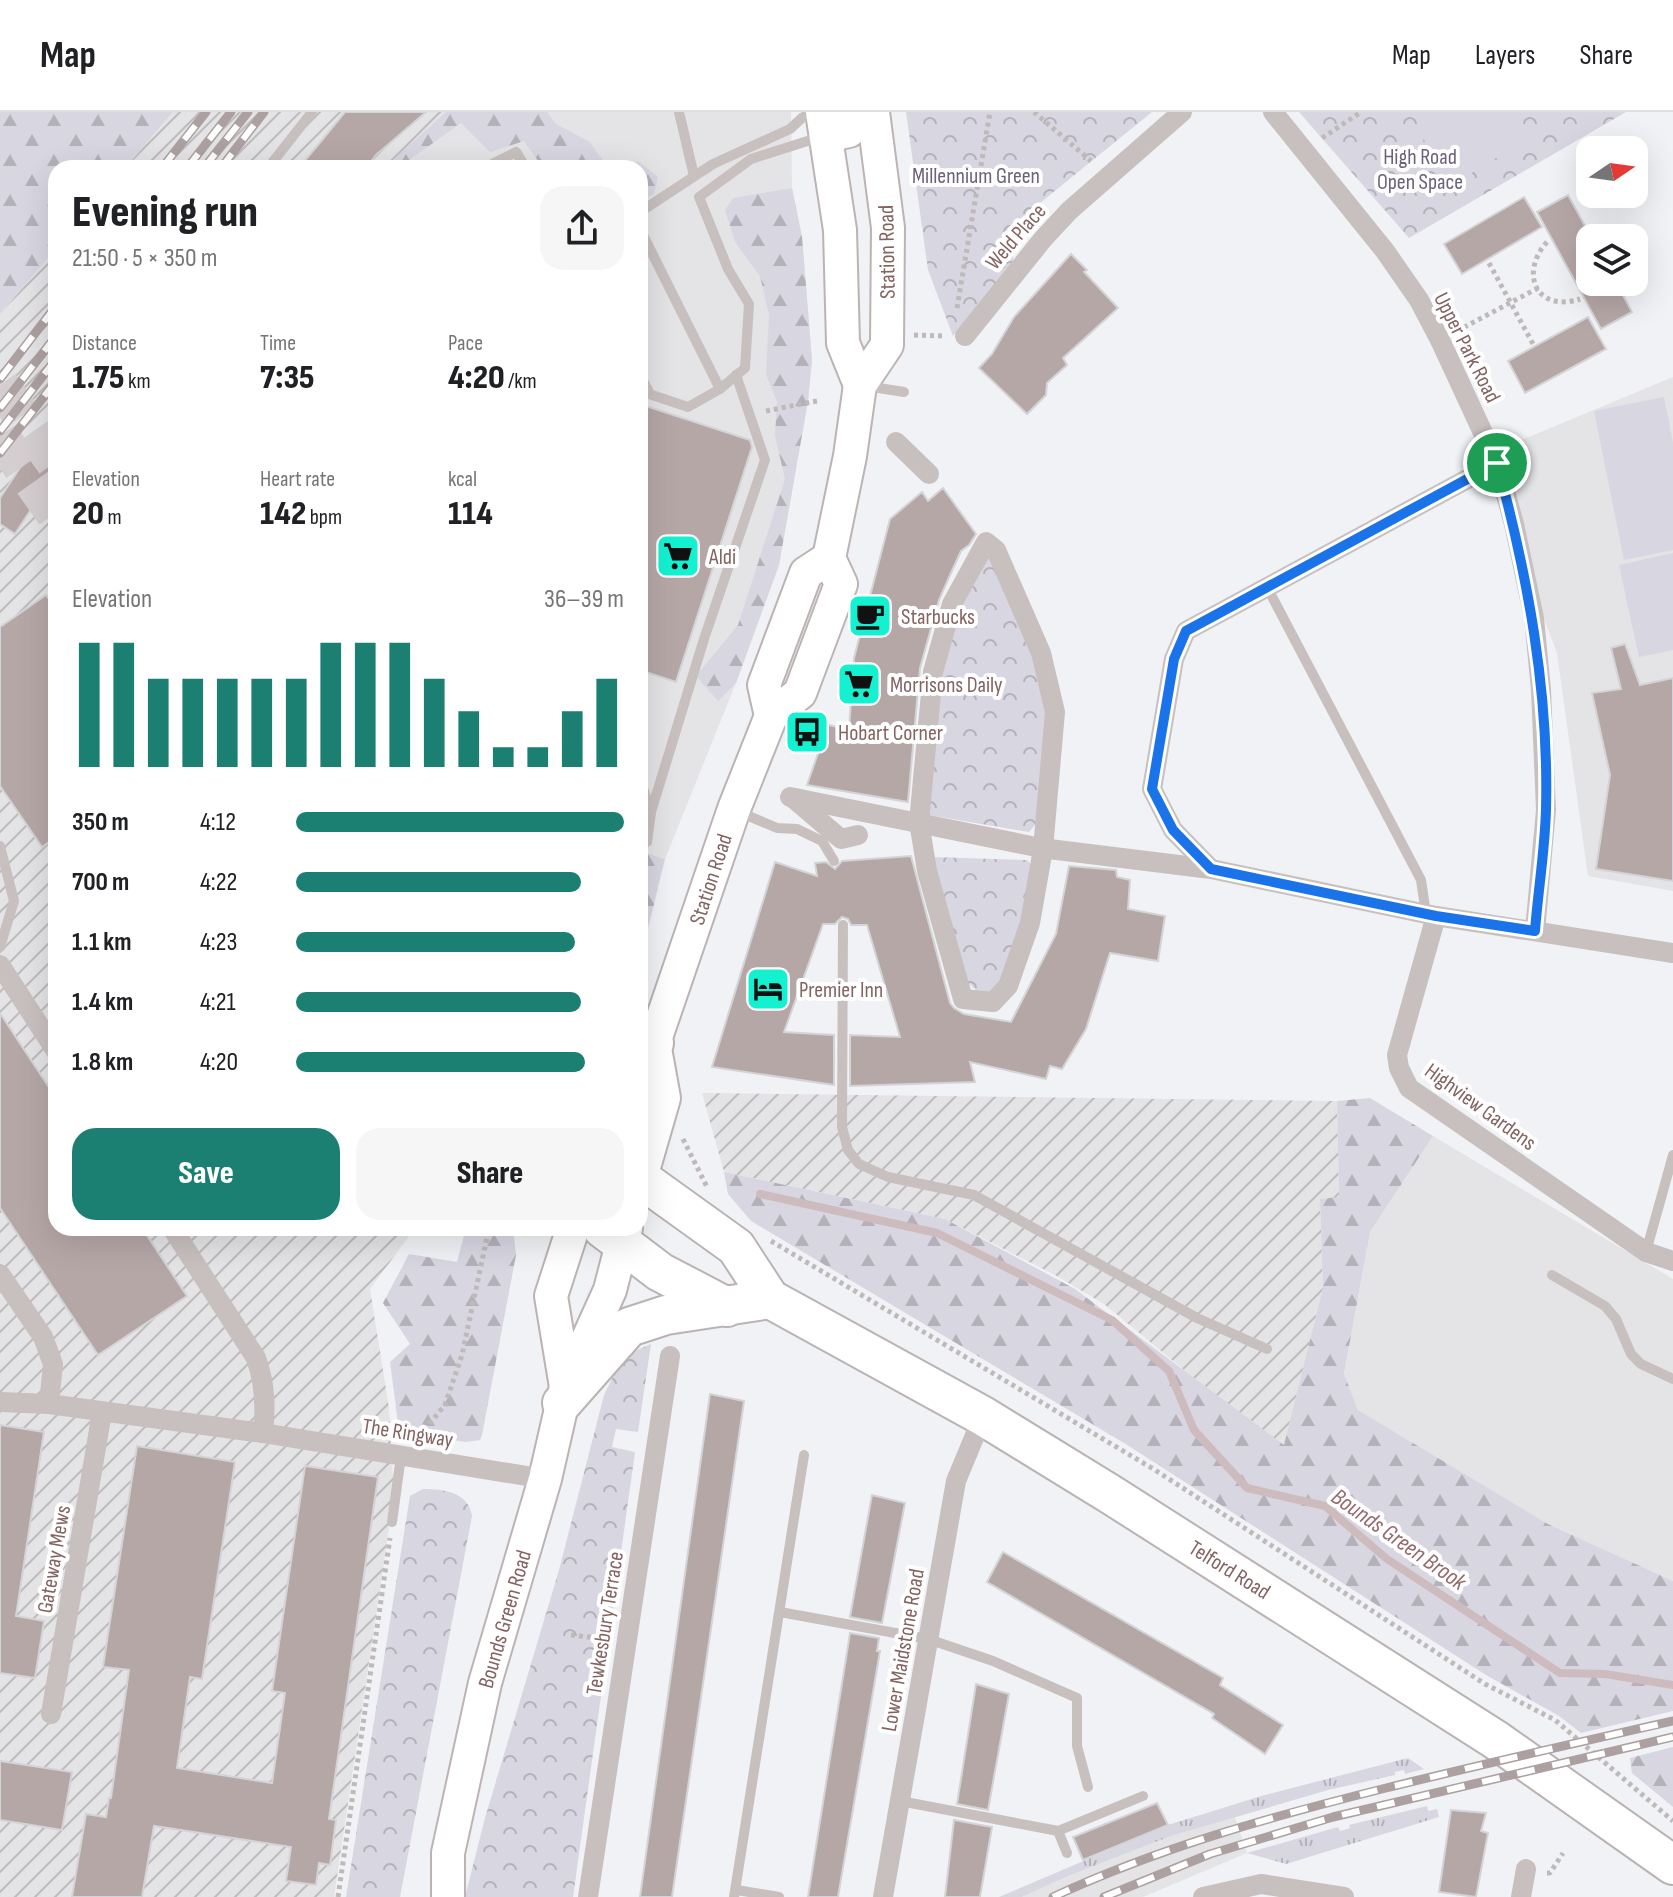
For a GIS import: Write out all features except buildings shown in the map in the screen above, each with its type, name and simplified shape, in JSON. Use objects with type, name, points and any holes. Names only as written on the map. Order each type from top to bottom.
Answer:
[{"type":"highway","name":"Telford Road","points":[[648,1185],[736,1247],[770,1299],[983,1416],[1110,1494],[1496,1740],[1673,1865]]},
{"type":"highway","points":[[620,1236],[660,1272],[727,1307]]},
{"type":"highway","points":[[564,1395],[629,1327],[666,1315],[770,1299]]},
{"type":"main road","name":"Station Road","points":[[648,1044],[771,716],[800,693],[841,584],[829,558],[850,456],[860,385],[887,345],[888,228],[873,112]]},
{"type":"main road","name":"Station Road","points":[[829,118],[840,230],[843,343],[860,385]]},
{"type":"main road","name":"Station Road","points":[[648,1059],[664,1098],[648,1152]]},
{"type":"main road","name":"Bounds Green Road","points":[[564,1395],[551,1296],[570,1236]]},
{"type":"main road","name":"Bounds Green Road","points":[[448,1897],[448,1853],[485,1683],[545,1479],[564,1395],[610,1290],[615,1236]]},
{"type":"main road","name":"Bounds Green Road","points":[[425,1897],[430,1882],[448,1853]]},
{"type":"street","name":"Weld Place","points":[[958,331],[1043,239],[1108,175],[1182,112]]},
{"type":"street","name":"Upper Park Road","points":[[1273,112],[1385,251],[1419,300],[1497,463],[1534,618],[1541,690],[1546,810],[1535,931]]},
{"type":"street","points":[[896,442],[929,474]]},
{"type":"street","points":[[1211,869],[1173,830],[1152,789],[1174,659],[1186,631],[1497,463]]},
{"type":"street","points":[[986,542],[996,550],[1041,653],[1055,712],[1051,786],[1030,923],[1008,986],[993,1002],[963,999],[927,871],[919,822],[933,672],[952,604],[986,542]]},
{"type":"street","points":[[858,835],[841,839],[790,797],[1043,849],[1211,869],[1431,915],[1673,953]]},
{"type":"street","points":[[884,829],[919,822]]},
{"type":"street","name":"Highview Gardens","points":[[1431,915],[1397,1055],[1399,1068],[1409,1088],[1646,1252],[1673,1261]]},
{"type":"street","points":[[0,965],[48,1039]]},
{"type":"street","points":[[177,1236],[256,1358],[263,1375],[266,1408],[263,1433]]},
{"type":"street","points":[[0,1274],[43,1337],[53,1364],[49,1404]]},
{"type":"street","name":"Tewkesbury Terrace","points":[[588,1897],[670,1356]]},
{"type":"street","name":"The Ringway","points":[[0,1402],[49,1404],[263,1433],[545,1479]]},
{"type":"street","name":"Gateway Mews","points":[[51,1714],[102,1412]]},
{"type":"street","name":"Lower Maidstone Road","points":[[883,1897],[956,1481],[983,1416]]},
{"type":"street","points":[[1521,1897],[1526,1869]]},
{"type":"street","points":[[1207,1896],[1261,1884],[1344,1897]]},
{"type":"lane","points":[[274,160],[312,112]]},
{"type":"lane","points":[[679,112],[694,176]]},
{"type":"lane","points":[[648,207],[713,164],[790,129],[803,117],[829,118]]},
{"type":"lane","points":[[648,393],[688,407],[720,389],[745,368],[749,304],[728,269],[699,197],[751,159],[829,118]]},
{"type":"lane","points":[[500,160],[516,152],[521,160]]},
{"type":"lane","points":[[648,245],[720,389]]},
{"type":"lane","points":[[648,834],[651,812],[704,639],[765,460],[736,375]]},
{"type":"lane","points":[[860,385],[904,392]]},
{"type":"lane","points":[[1267,587],[1421,880],[1431,915]]},
{"type":"lane","points":[[648,803],[651,812]]},
{"type":"lane","points":[[734,809],[777,828],[797,829],[822,841],[834,861]]},
{"type":"lane","points":[[0,846],[14,901],[0,947]]},
{"type":"lane","points":[[843,925],[842,1127],[848,1150],[859,1164],[888,1177],[974,1195],[1197,1318],[1267,1349]]},
{"type":"lane","points":[[1646,1252],[1673,1155]]},
{"type":"lane","points":[[1552,1275],[1605,1306],[1616,1319],[1631,1354],[1641,1364],[1673,1379]]},
{"type":"lane","points":[[779,1897],[735,1893],[804,1455]]},
{"type":"lane","points":[[392,1522],[401,1456]]},
{"type":"lane","points":[[780,1612],[928,1639],[993,1661],[1077,1698],[1077,1746],[1088,1787]]},
{"type":"lane","points":[[900,1801],[1058,1831],[1143,1796]]},
{"type":"lane","points":[[1058,1831],[1067,1853]]},
{"type":"path","points":[[908,335],[958,331],[990,112]]},
{"type":"path","points":[[1034,112],[1108,175]]},
{"type":"path","points":[[1304,150],[1361,112]]},
{"type":"path","points":[[1547,242],[1537,254],[1534,267],[1533,278],[1538,288],[1544,297],[1554,302],[1565,304],[1580,299]]},
{"type":"path","points":[[1489,263],[1533,344]]},
{"type":"path","points":[[1440,340],[1538,288]]},
{"type":"path","points":[[750,417],[776,407],[817,401]]},
{"type":"path","name":"Telford Road","points":[[759,1233],[1124,1451],[1485,1684],[1555,1720],[1673,1821]]},
{"type":"path","points":[[418,1438],[445,1405],[458,1367],[487,1236]]},
{"type":"path","points":[[338,1897],[392,1522]]},
{"type":"path","points":[[571,1635],[625,1642]]},
{"type":"path","points":[[1550,1873],[1563,1853]]},
{"type":"shaded area","points":[[173,112],[446,112],[395,160],[132,160]]},
{"type":"shaded area","points":[[446,112],[791,112],[792,188],[802,237],[812,360],[808,401],[779,565],[736,683],[665,859],[648,854],[648,160],[395,160]]},
{"type":"shaded area","points":[[48,258],[48,1236],[409,1236],[370,1289],[389,1408],[394,1495],[334,1897],[0,1897],[0,314]]},
{"type":"shaded area","points":[[1673,377],[1673,891],[1588,876],[1557,653],[1522,560],[1507,446]]},
{"type":"shaded area","points":[[702,1093],[1337,1101],[1339,1198],[1320,1199],[1323,1288],[1284,1446],[1229,1407],[1104,1304],[1055,1275],[945,1219],[724,1172]]},
{"type":"shaded area","points":[[1433,1136],[1673,1279],[1673,1581],[1548,1524],[1358,1410],[1344,1375],[1370,1232]]},
{"type":"shaded area","points":[[1235,1817],[1247,1853],[1143,1897],[1022,1897],[1171,1836]]},
{"type":"green space","points":[[0,112],[173,112],[132,160],[48,160],[48,258],[0,314]]},
{"type":"green space","points":[[446,112],[547,112],[556,124],[590,142],[602,160],[537,160],[524,141],[490,152],[461,123],[409,160],[392,160]]},
{"type":"green space","name":"Millennium Green","points":[[906,112],[1152,112],[1013,225],[1013,262],[953,336],[928,270]]},
{"type":"green space","name":"High Road Open Space","points":[[1299,112],[1626,112],[1585,136],[1576,136],[1576,141],[1409,238]]},
{"type":"green space","points":[[1451,112],[1506,112],[1524,141],[1452,185],[1419,132]]},
{"type":"green space","points":[[648,169],[658,177],[654,194],[648,197]]},
{"type":"green space","points":[[792,188],[802,237],[812,360],[808,401],[779,565],[736,683],[718,701],[696,676],[738,625],[785,479],[775,436],[777,402],[766,374],[769,315],[760,276],[735,242],[725,210],[733,198]]},
{"type":"green space","points":[[1664,397],[1673,443],[1673,550],[1624,560],[1594,411]]},
{"type":"green space","points":[[992,547],[1022,612],[1053,736],[1039,820],[1029,832],[923,814],[940,645]]},
{"type":"green space","points":[[1673,553],[1673,650],[1639,657],[1619,565]]},
{"type":"green space","points":[[648,854],[665,859],[648,928]]},
{"type":"green space","points":[[931,857],[1027,860],[1034,867],[1017,954],[1000,995],[979,993],[966,981]]},
{"type":"green space","points":[[1370,1098],[1433,1136],[1370,1232],[1344,1374],[1358,1410],[1548,1524],[1673,1581],[1673,1711],[1581,1733],[1559,1716],[1486,1675],[1124,1443],[751,1221],[728,1194],[724,1172],[945,1219],[1075,1289],[1284,1445],[1323,1288],[1320,1199],[1339,1197],[1337,1101]]},
{"type":"green space","points":[[464,1236],[514,1236],[516,1255],[482,1435],[480,1440],[465,1442],[399,1431],[390,1362],[410,1344],[383,1303],[409,1254],[457,1262]]},
{"type":"green space","points":[[651,1344],[638,1432],[616,1429],[612,1447],[635,1452],[573,1897],[465,1897],[485,1818],[559,1570],[604,1395],[623,1356]]},
{"type":"green space","points":[[423,1489],[447,1491],[460,1497],[470,1508],[472,1516],[400,1897],[346,1897],[410,1496]]},
{"type":"green space","points":[[1673,1747],[1673,1807],[1632,1773],[1630,1758]]},
{"type":"green space","points":[[1408,1758],[1424,1769],[1405,1774],[1404,1770],[1395,1772],[1395,1775],[1328,1790],[1171,1836],[1022,1897],[999,1897],[1168,1825],[1261,1796]]},
{"type":"green space","points":[[1427,1806],[1428,1811],[1437,1809],[1439,1817],[1286,1864],[1247,1853],[1338,1827],[1340,1831],[1350,1828],[1349,1825]]},
{"type":"waterway","name":"Bounds Green Brook","points":[[760,1194],[937,1233],[1112,1320],[1169,1371],[1194,1430],[1247,1488],[1325,1506],[1387,1559],[1560,1673],[1605,1674],[1673,1685]]},
{"type":"tunnel","points":[[0,385],[48,453]]},
{"type":"tunnel","points":[[0,436],[48,504]]},
{"type":"railway","points":[[168,160],[206,112]]},
{"type":"railway","points":[[193,160],[231,112]]},
{"type":"railway","points":[[210,160],[248,112]]},
{"type":"railway","points":[[227,160],[264,112]]},
{"type":"railway","points":[[0,379],[48,316]]},
{"type":"railway","points":[[0,408],[48,346]]},
{"type":"railway","points":[[0,431],[48,369]]},
{"type":"railway","points":[[0,453],[48,391]]},
{"type":"railway","points":[[1053,1897],[1133,1863],[1256,1823],[1418,1780],[1673,1721]]},
{"type":"railway","points":[[1104,1897],[1210,1854],[1333,1817],[1673,1737]]},
{"type":"place","name":"Aldi","points":[[678,556]]},
{"type":"place","name":"Starbucks","points":[[870,616]]},
{"type":"place","name":"Morrisons Daily","points":[[859,684]]},
{"type":"place","name":"Hobart Corner","points":[[807,732]]},
{"type":"place","name":"Premier Inn","points":[[768,989]]},
{"type":"route","points":[[1497,463],[1534,618],[1541,690],[1546,810],[1535,931],[1436,916],[1211,869],[1173,830],[1152,789],[1174,659],[1186,631],[1497,463]]}]
